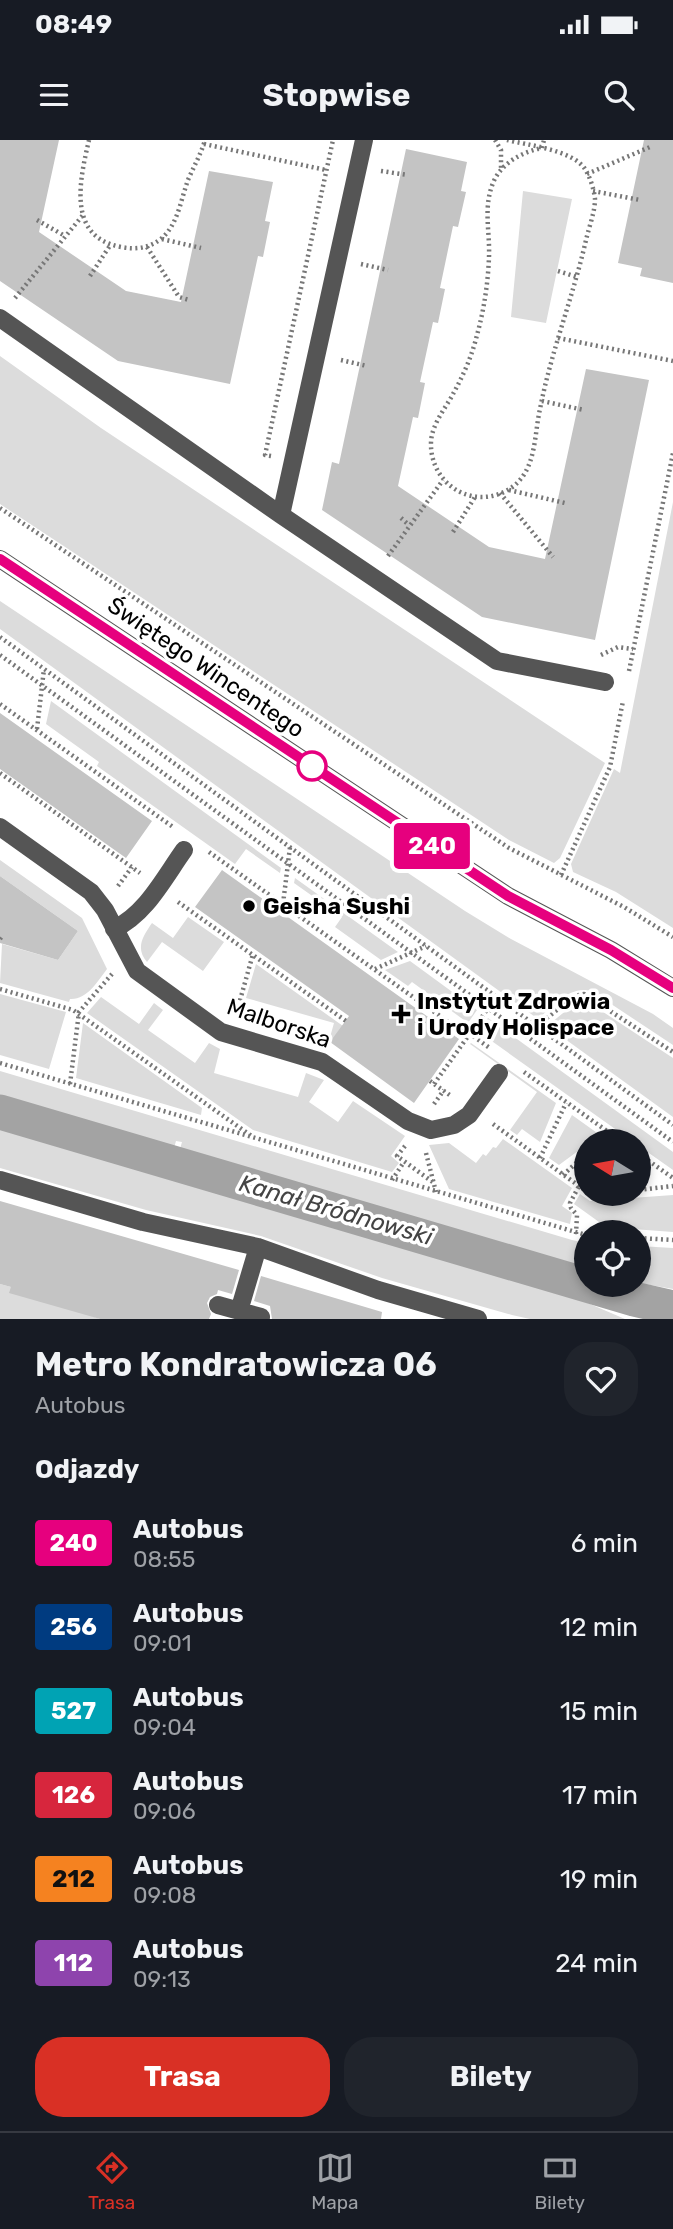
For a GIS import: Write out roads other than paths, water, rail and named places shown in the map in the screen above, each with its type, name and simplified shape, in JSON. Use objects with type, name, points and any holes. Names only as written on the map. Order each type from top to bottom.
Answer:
[{"type":"street","points":[[281,515],[364,140]]},
{"type":"street","points":[[5,312],[281,515],[497,661],[605,682]]},
{"type":"street","name":"Świętego Wincentego","points":[[0,559],[508,896],[611,950],[673,988]]},
{"type":"street","name":"Malborska","points":[[0,827],[91,892],[103,907],[134,967],[141,975],[215,1028],[322,1062],[418,1127],[437,1130],[465,1119],[501,1065]]},
{"type":"street","points":[[114,929],[131,919],[142,908],[193,849]]},
{"type":"street","points":[[0,1180],[143,1222],[258,1247],[378,1290],[478,1319]]},
{"type":"street","points":[[239,1311],[258,1247]]},
{"type":"street","points":[[218,1305],[261,1317]]},
{"type":"waterway","name":"Kanał Bródnowski","points":[[0,1112],[634,1299],[673,1308]]},
{"type":"place","name":"Geisha Sushi","points":[[249,906]]},
{"type":"place","name":"Instytut Zdrowia i Urody Holispace","points":[[401,1014]]}]
